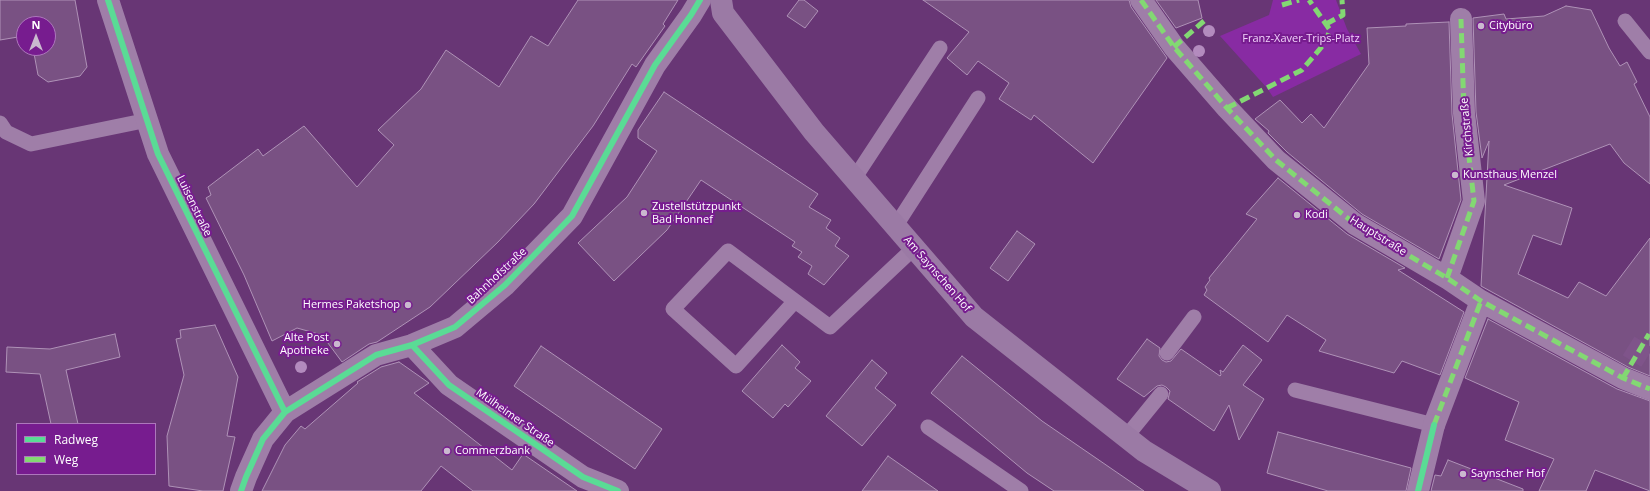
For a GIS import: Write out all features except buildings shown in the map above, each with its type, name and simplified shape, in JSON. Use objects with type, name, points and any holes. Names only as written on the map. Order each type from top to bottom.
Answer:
[{"type":"main road","name":"Am Saynschen Hof","points":[[722,6],[814,132],[974,318],[1144,451],[1210,491]]},
{"type":"street","name":"Luisenstraße","points":[[108,0],[158,154],[284,412]]},
{"type":"street","name":"Hauptstraße","points":[[1141,0],[1174,47],[1227,108],[1276,160],[1355,224],[1447,278],[1481,301],[1628,370],[1650,389]]},
{"type":"street","name":"Bahnhofstraße","points":[[241,491],[263,439],[284,412],[376,355],[412,345],[455,327],[505,285],[572,216],[655,65],[695,8],[711,12],[722,6]]},
{"type":"street","name":"Kirchstraße","points":[[1447,278],[1474,201],[1464,112],[1461,19]]},
{"type":"street","points":[[1418,491],[1434,424],[1481,301]]},
{"type":"street","name":"Mülheimer Straße","points":[[412,345],[449,385],[583,477],[618,491]]},
{"type":"lane","points":[[1625,21],[1650,52]]},
{"type":"lane","points":[[854,179],[940,48]]},
{"type":"lane","points":[[895,227],[978,98]]},
{"type":"lane","points":[[0,123],[6,132],[31,144],[148,120]]},
{"type":"lane","points":[[795,301],[736,366],[673,309],[728,251],[830,327],[914,248]]},
{"type":"lane","points":[[1167,353],[1194,317]]},
{"type":"lane","points":[[1295,390],[1434,424]]},
{"type":"lane","points":[[1126,437],[1161,394]]},
{"type":"lane","points":[[928,427],[1021,491]]},
{"type":"green space","name":"Franz-Xaver-Trips-Platz","points":[[1273,0],[1336,0],[1347,29],[1361,54],[1273,97],[1267,88],[1220,36],[1269,15]]},
{"type":"tunnel","points":[[1632,361],[1649,334]]},
{"type":"marked path","points":[[1141,0],[1174,47],[1227,108],[1276,160],[1355,224],[1447,278],[1481,301],[1623,378],[1650,389]]},
{"type":"marked path","points":[[1282,5],[1299,0]]},
{"type":"marked path","points":[[1227,108],[1302,70],[1325,43],[1330,30],[1309,0]]},
{"type":"marked path","points":[[1326,24],[1343,15],[1342,0]]},
{"type":"marked path","points":[[1447,278],[1474,201],[1464,113],[1461,19]]},
{"type":"marked path","points":[[1174,47],[1204,21]]},
{"type":"marked path","points":[[1434,425],[1481,301]]},
{"type":"marked path","points":[[1623,378],[1649,334]]},
{"type":"cycle path","points":[[108,0],[158,154],[285,412]]},
{"type":"cycle path","points":[[241,491],[263,439],[285,412],[376,355],[412,345],[455,327],[505,285],[572,216],[655,65],[700,0]]},
{"type":"cycle path","points":[[412,345],[449,385],[583,477],[618,491]]},
{"type":"cycle path","points":[[1418,491],[1434,425]]},
{"type":"place","name":"Citybüro","points":[[1481,26]]},
{"type":"place","name":"Kunsthaus Menzel","points":[[1455,175]]},
{"type":"place","name":"Zustellstützpunkt Bad Honnef","points":[[644,213]]},
{"type":"place","name":"Kodi","points":[[1297,215]]},
{"type":"place","name":"Hermes Paketshop","points":[[408,305]]},
{"type":"place","name":"Alte Post Apotheke","points":[[337,344]]},
{"type":"place","name":"Commerzbank","points":[[447,451]]},
{"type":"place","name":"Saynscher Hof","points":[[1463,474]]}]
